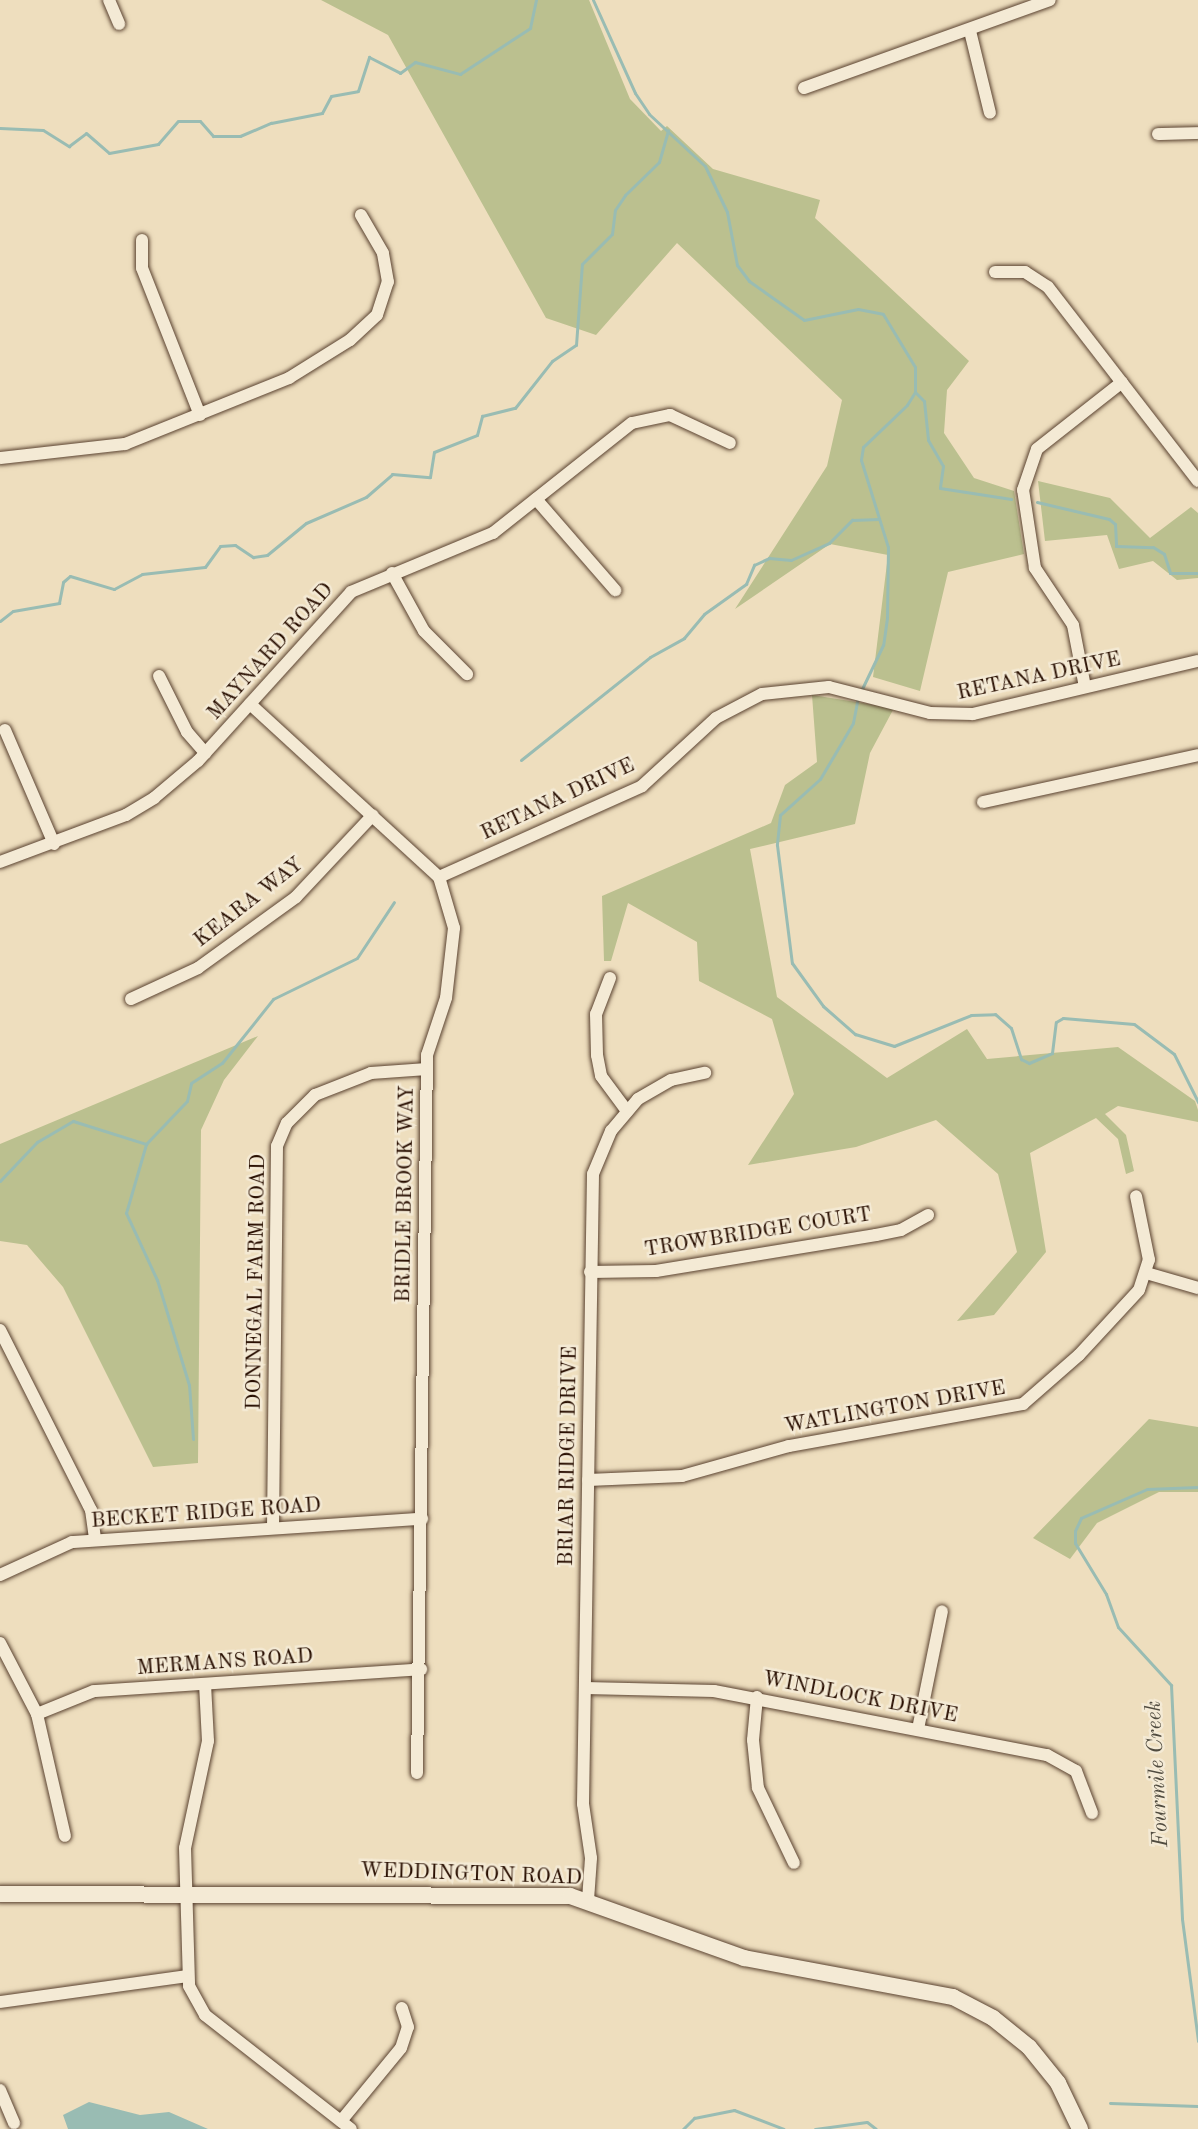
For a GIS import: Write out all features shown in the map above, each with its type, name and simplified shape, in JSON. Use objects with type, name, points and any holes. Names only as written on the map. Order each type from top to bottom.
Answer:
[{"type":"main road","name":"WEDDINGTON ROAD","points":[[0,1894],[473,1893],[588,1900],[714,1950],[922,1988],[974,2007],[1041,2060],[1080,2129]]},
{"type":"street","points":[[109,0],[119,24]]},
{"type":"street","points":[[804,88],[970,31],[1050,0]]},
{"type":"street","points":[[970,31],[990,113]]},
{"type":"street","points":[[1158,134],[1198,133]]},
{"type":"street","points":[[0,458],[111,448],[200,415],[289,378],[371,323],[384,301],[388,273],[379,242],[361,215]]},
{"type":"street","points":[[142,240],[142,268],[200,415]]},
{"type":"street","points":[[995,272],[1036,277],[1122,382],[1198,481]]},
{"type":"street","points":[[1085,687],[1073,624],[1035,568],[1023,490],[1038,449],[1122,382]]},
{"type":"street","name":"MAYNARD ROAD","points":[[0,862],[54,844],[139,808],[206,753],[351,592],[392,573],[473,543],[536,499],[617,432],[649,417],[686,419],[730,443]]},
{"type":"street","points":[[536,499],[615,590]]},
{"type":"street","points":[[392,573],[424,631],[467,674]]},
{"type":"street","name":"RETANA DRIVE","points":[[439,877],[642,786],[716,718],[747,700],[785,689],[847,690],[930,713],[973,714],[1198,662]]},
{"type":"street","points":[[159,676],[182,724],[206,753]]},
{"type":"street","name":"BRIDLE BROOK WAY","points":[[250,704],[373,814],[439,877],[454,928],[453,956],[427,1069],[421,1669],[417,1773]]},
{"type":"street","points":[[5,730],[54,844]]},
{"type":"street","points":[[983,802],[1198,755]]},
{"type":"street","name":"KEARA WAY","points":[[131,999],[198,968],[296,897],[373,814]]},
{"type":"street","points":[[610,978],[596,1014],[597,1054],[601,1076],[627,1111]]},
{"type":"street","name":"DONNEGAL FARM ROAD","points":[[273,1528],[277,1146],[287,1123],[315,1095],[371,1073],[427,1069]]},
{"type":"street","name":"BRIAR RIDGE DRIVE","points":[[588,1900],[585,1688],[593,1174],[610,1131],[627,1111],[671,1080],[705,1073]]},
{"type":"street","name":"WATLINGTON DRIVE","points":[[588,1480],[682,1476],[789,1446],[1023,1404],[1130,1303],[1146,1273],[1147,1241],[1136,1196]]},
{"type":"street","name":"TROWBRIDGE COURT","points":[[590,1272],[656,1271],[876,1235],[901,1230],[928,1215]]},
{"type":"street","points":[[1146,1273],[1198,1288]]},
{"type":"street","points":[[0,1330],[91,1510],[95,1540]]},
{"type":"street","name":"BECKET RIDGE ROAD","points":[[0,1575],[72,1542],[422,1519]]},
{"type":"street","points":[[918,1729],[942,1611]]},
{"type":"street","points":[[0,1643],[37,1713],[65,1836]]},
{"type":"street","name":"MERMANS ROAD","points":[[37,1713],[94,1691],[421,1669]]},
{"type":"street","points":[[205,1684],[208,1741],[188,1826],[187,1894],[187,1976],[205,2015],[346,2125],[401,2048],[408,2027],[402,2008]]},
{"type":"street","name":"WINDLOCK DRIVE","points":[[585,1688],[714,1690],[918,1729],[1060,1760],[1081,1779],[1092,1813]]},
{"type":"street","points":[[757,1697],[753,1740],[758,1788],[794,1863]]},
{"type":"street","points":[[0,2002],[187,1976]]},
{"type":"street","points":[[0,2090],[15,2123]]},
{"type":"green space","points":[[321,0],[589,0],[630,99],[661,131],[667,126],[713,169],[820,200],[815,218],[969,361],[947,390],[944,433],[974,478],[1014,491],[1024,554],[948,572],[920,691],[873,677],[888,555],[830,544],[735,609],[827,466],[842,400],[677,243],[596,335],[546,318],[388,35]]},
{"type":"green space","points":[[1038,481],[1110,498],[1150,538],[1191,507],[1198,513],[1198,578],[1177,580],[1153,561],[1119,569],[1107,535],[1045,541]]},
{"type":"green space","points":[[812,695],[894,708],[870,753],[855,824],[750,849],[777,997],[887,1078],[967,1029],[987,1059],[1118,1047],[1195,1101],[1198,1110],[1198,1122],[1118,1106],[1105,1114],[1126,1135],[1134,1171],[1126,1174],[1118,1139],[1096,1118],[1030,1153],[1046,1252],[994,1315],[957,1321],[1017,1252],[998,1174],[936,1120],[856,1147],[748,1165],[794,1094],[772,1019],[699,981],[697,942],[628,903],[611,961],[604,961],[602,896],[771,823],[785,785],[817,762]]},
{"type":"green space","points":[[258,1036],[224,1080],[201,1130],[198,1463],[153,1467],[63,1287],[27,1245],[0,1241],[0,1144]]},
{"type":"green space","points":[[1149,1419],[1198,1427],[1198,1492],[1159,1492],[1097,1523],[1070,1559],[1033,1538]]},
{"type":"water","points":[[89,2102],[140,2115],[169,2112],[208,2129],[68,2129],[63,2115]]},
{"type":"waterway","points":[[0,128],[43,130],[69,146],[86,133],[109,153],[158,144],[178,121],[200,121],[213,136],[240,136],[271,123],[322,113],[331,96],[358,91],[369,57],[400,73],[415,62],[460,74],[530,28],[536,0]]},
{"type":"waterway","name":"Fourmile Creek","points":[[593,0],[635,93],[649,114],[705,166],[727,212],[737,265],[749,281],[804,320],[858,309],[883,314],[915,367],[915,392],[907,405],[863,447],[861,460],[888,547],[887,618],[883,645],[861,691]]},
{"type":"waterway","points":[[0,621],[13,611],[59,603],[63,582],[70,576],[114,589],[142,574],[205,567],[220,546],[235,545],[253,557],[267,555],[306,523],[366,497],[392,474],[430,477],[434,452],[477,435],[482,416],[515,408],[552,361],[576,345],[582,264],[612,234],[615,210],[625,195],[659,162],[668,130]]},
{"type":"waterway","points":[[915,392],[924,401],[928,440],[943,466],[940,488],[1011,499]]},
{"type":"waterway","points":[[1037,502],[1109,519],[1115,524],[1116,546],[1153,547],[1164,554],[1170,573],[1198,573]]},
{"type":"waterway","points":[[521,760],[650,657],[684,638],[704,614],[746,584],[754,565],[769,558],[791,560],[829,543],[852,520],[879,519]]},
{"type":"waterway","name":"Fourmile Creek","points":[[858,697],[853,723],[820,779],[780,815],[777,845],[792,963],[823,1006],[855,1034],[894,1046],[971,1015],[995,1014],[1011,1028],[1021,1059],[1029,1063],[1052,1053],[1056,1022],[1063,1018],[1134,1024],[1174,1054],[1198,1102]]},
{"type":"waterway","points":[[193,1439],[189,1385],[157,1280],[126,1213],[146,1144],[187,1101],[191,1083],[222,1063],[273,999],[357,958],[394,902]]},
{"type":"waterway","points":[[0,1181],[37,1142],[73,1121],[146,1144]]},
{"type":"waterway","name":"Fourmile Creek","points":[[1198,1487],[1147,1489],[1081,1518],[1075,1531],[1075,1543],[1106,1594],[1118,1627],[1171,1685],[1182,1919],[1198,2041]]},
{"type":"waterway","points":[[1110,2103],[1198,2106]]},
{"type":"waterway","points":[[683,2129],[694,2118],[734,2110],[784,2129]]},
{"type":"waterway","points":[[815,2129],[867,2122],[876,2129]]}]
